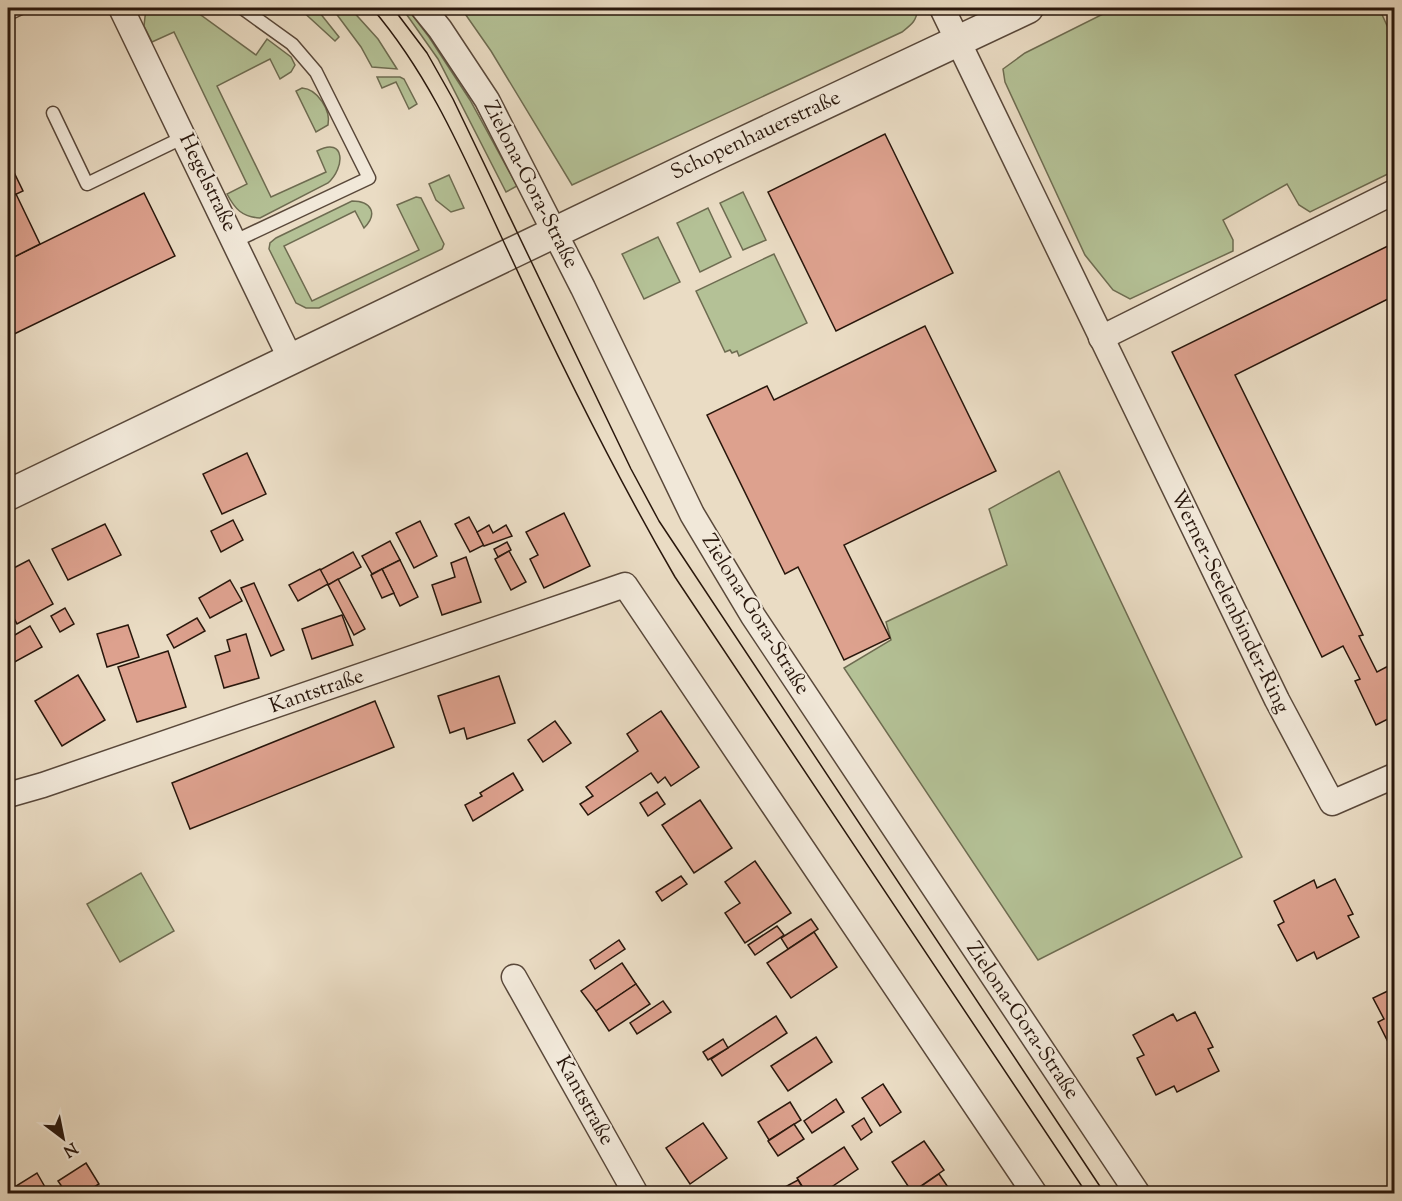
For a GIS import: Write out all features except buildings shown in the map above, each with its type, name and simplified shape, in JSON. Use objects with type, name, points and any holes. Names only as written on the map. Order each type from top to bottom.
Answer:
[{"type":"street","name":"Hegelstraße","points":[[121,8],[291,360]]},
{"type":"street","name":"Zielona-Gora-Straße","points":[[423,8],[440,29],[487,100],[555,233],[692,514],[714,553],[753,616],[1138,1194]]},
{"type":"street","points":[[942,8],[958,41]]},
{"type":"street","name":"Schopenhauerstraße","points":[[555,233],[1028,8]]},
{"type":"street","name":"Werner-Seelenbinder-Ring","points":[[958,41],[1276,700],[1332,803],[1395,776]]},
{"type":"street","points":[[1101,338],[1395,192]]},
{"type":"street","points":[[8,495],[555,233]]},
{"type":"street","name":"Kantstraße","points":[[8,795],[625,585],[1035,1194]]},
{"type":"street","name":"Kantstraße","points":[[514,977],[636,1194]]},
{"type":"lane","points":[[8,14],[21,8]]},
{"type":"lane","points":[[235,242],[369,178],[316,72],[292,44],[242,8]]},
{"type":"lane","points":[[53,113],[87,184],[184,137]]},
{"type":"green space","points":[[146,8],[195,8],[194,10],[256,55],[267,39],[291,57],[295,65],[291,72],[280,79],[270,59],[217,86],[271,197],[326,172],[317,151],[326,147],[338,151],[340,156],[338,170],[334,177],[328,183],[260,218],[248,216],[236,208],[227,194],[247,184],[174,32],[152,42],[144,26]]},
{"type":"green space","points":[[299,8],[316,8],[339,37],[335,41]]},
{"type":"green space","points":[[332,8],[350,8],[378,39],[397,69],[372,67],[361,47]]},
{"type":"green space","points":[[402,8],[407,8],[429,37],[470,100],[517,186],[506,192],[438,59]]},
{"type":"green space","points":[[461,8],[917,8],[917,12],[913,22],[902,32],[572,185],[491,51]]},
{"type":"green space","points":[[1115,8],[1379,8],[1394,41],[1394,171],[1310,212],[1299,205],[1287,184],[1223,220],[1233,240],[1233,251],[1130,299],[1113,290],[1085,255],[1005,82],[1003,69],[1025,53]]},
{"type":"green space","points":[[377,77],[404,79],[417,104],[409,109],[396,82],[382,88]]},
{"type":"green space","points":[[302,88],[318,96],[327,113],[328,125],[316,132],[296,91]]},
{"type":"green space","points":[[449,175],[464,208],[451,212],[436,200],[429,184]]},
{"type":"green space","points":[[743,192],[766,240],[743,250],[720,203]]},
{"type":"green space","points":[[416,197],[421,198],[444,244],[442,249],[319,308],[306,308],[296,303],[269,249],[270,243],[352,201],[364,203],[371,209],[371,218],[364,228],[355,211],[284,246],[312,301],[419,250],[397,205]]},
{"type":"green space","points":[[708,208],[731,257],[700,272],[677,223]]},
{"type":"green space","points":[[658,237],[680,282],[644,299],[622,254]]},
{"type":"green space","points":[[774,254],[807,323],[739,356],[737,351],[725,352],[696,291]]},
{"type":"green space","points":[[1059,471],[1242,857],[1038,960],[844,668],[891,640],[886,622],[1007,565],[989,509]]},
{"type":"green space","points":[[141,873],[174,931],[120,962],[87,904]]},
{"type":"tram line","points":[[372,8],[414,65],[449,126],[588,417],[675,577],[1087,1194]]},
{"type":"tram line","points":[[393,8],[427,53],[453,99],[631,469],[659,521],[1105,1194]]}]
